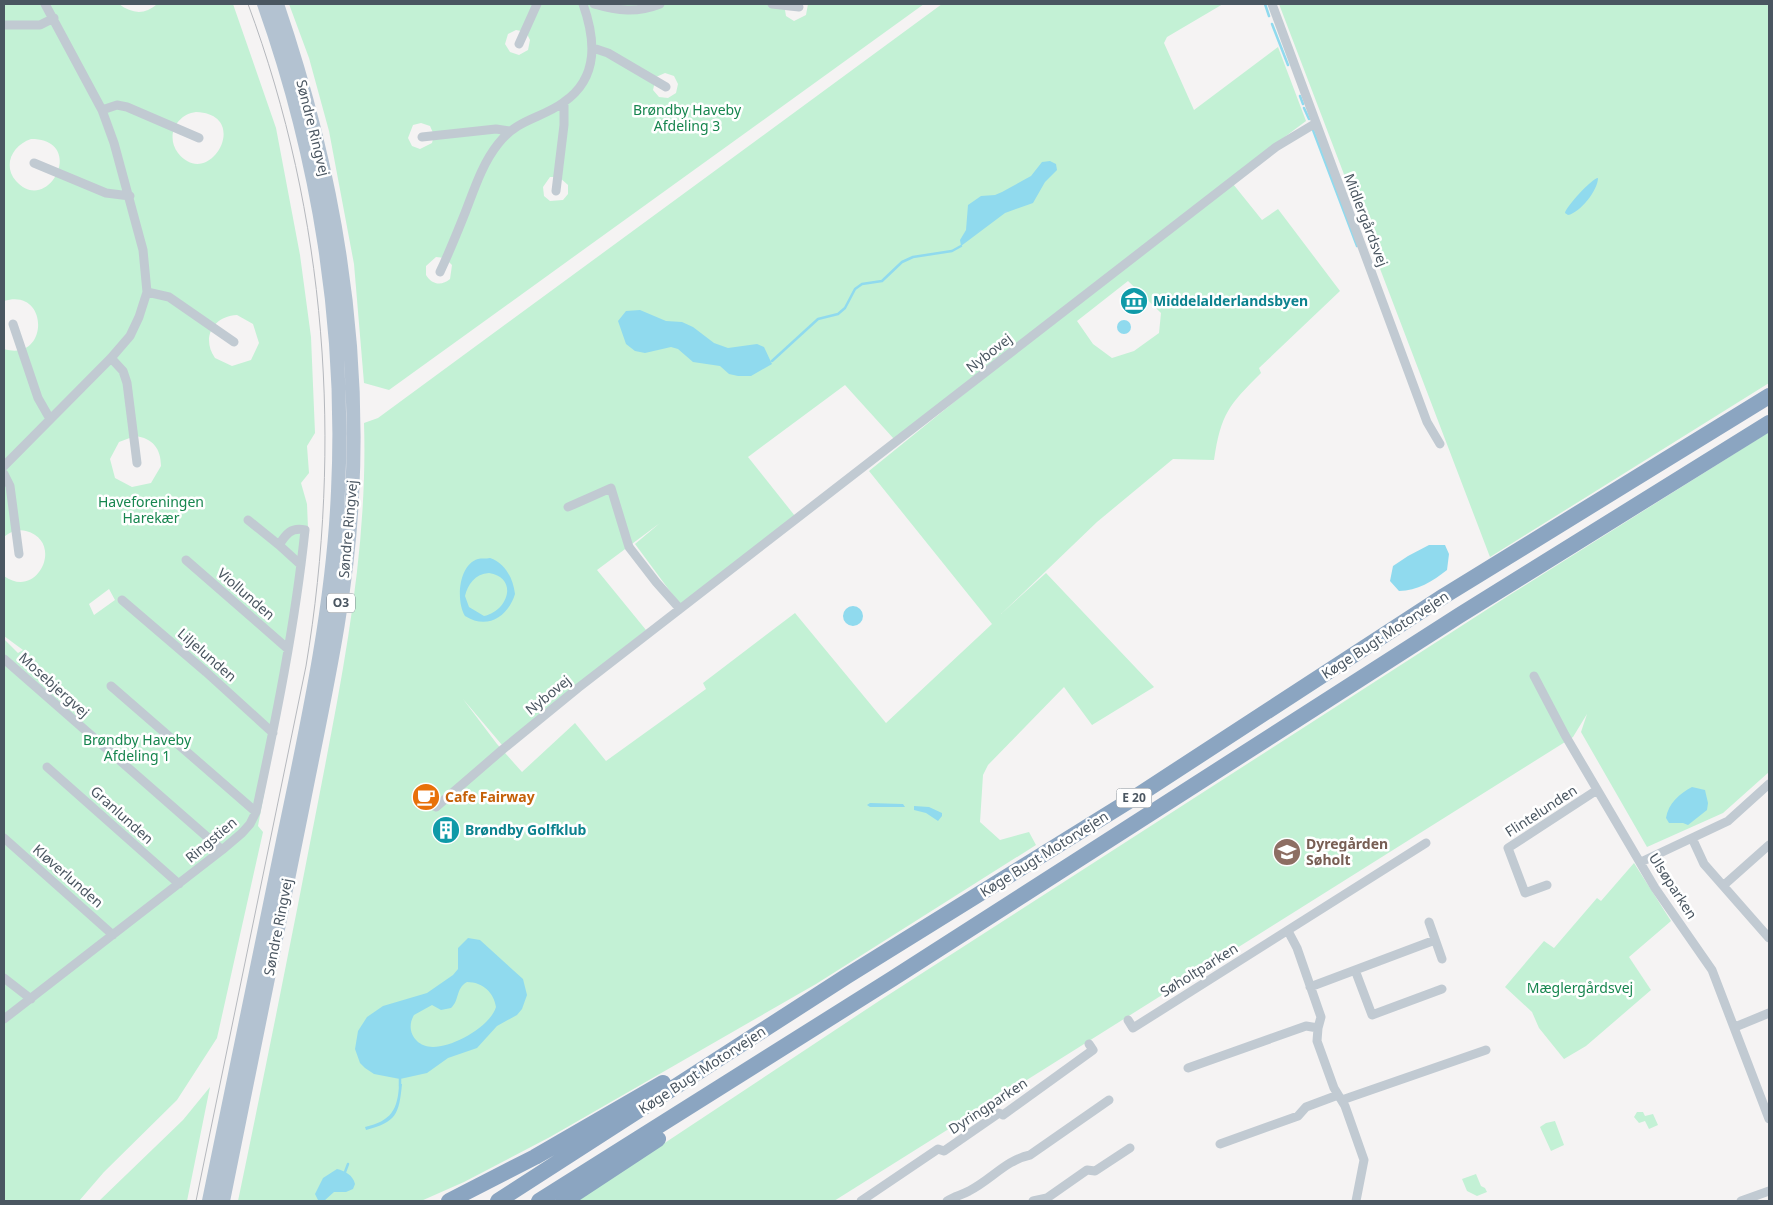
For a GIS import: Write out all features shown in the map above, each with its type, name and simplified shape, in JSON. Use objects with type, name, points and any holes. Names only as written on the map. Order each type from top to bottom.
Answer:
[{"type":"highway","name":"Køge Bugt Motorvejen","points":[[498,1201],[846,976],[1138,796],[1444,596],[1769,396]]},
{"type":"highway","name":"Køge Bugt Motorvejen","points":[[539,1201],[892,979],[1452,620],[1769,423]]},
{"type":"highway","points":[[449,1201],[535,1157],[846,976]]},
{"type":"highway","points":[[564,1201],[882,991],[892,979]]},
{"type":"main road","name":"Søndre Ringvej","points":[[209,1201],[321,650],[334,548],[338,492],[339,392],[326,257],[312,175],[284,64],[264,4]]},
{"type":"main road","name":"Søndre Ringvej","points":[[223,1201],[334,651],[349,546],[352,495],[353,425],[348,329],[341,260],[313,121],[298,67],[277,4]]},
{"type":"street","points":[[4,466],[111,358],[130,336],[139,317],[147,292],[143,250],[130,196],[102,110],[45,4]]},
{"type":"street","points":[[519,44],[537,4]]},
{"type":"street","points":[[440,272],[489,158],[510,131],[527,119],[564,102],[586,77],[591,65],[593,48],[591,27],[582,4]]},
{"type":"street","points":[[594,4],[630,11],[647,9],[660,4]]},
{"type":"street","points":[[772,4],[799,7]]},
{"type":"street","name":"Midlergårdsvej","points":[[1272,4],[1427,422],[1440,444]]},
{"type":"street","points":[[4,25],[40,25],[54,18]]},
{"type":"street","points":[[593,48],[608,53],[666,87]]},
{"type":"street","points":[[556,191],[564,125],[564,102]]},
{"type":"street","points":[[102,110],[117,106],[127,107],[199,138]]},
{"type":"street","name":"Nybovej","points":[[436,807],[502,750],[680,609],[1276,147],[1316,123]]},
{"type":"street","points":[[422,138],[496,129],[510,131]]},
{"type":"street","points":[[34,163],[106,192],[119,196],[130,196]]},
{"type":"street","points":[[147,292],[169,297],[234,342]]},
{"type":"street","points":[[13,324],[38,398],[50,419]]},
{"type":"street","points":[[111,358],[123,371],[127,383],[137,464]]},
{"type":"street","points":[[4,474],[10,486],[19,554]]},
{"type":"street","points":[[568,507],[611,488],[629,547],[680,609]]},
{"type":"street","points":[[248,520],[301,565]]},
{"type":"street","name":"Ringstien","points":[[4,1019],[222,850],[250,824],[256,812],[273,733],[288,649],[305,530],[298,528],[290,531],[279,545]]},
{"type":"street","name":"Viollunden","points":[[186,560],[288,649]]},
{"type":"street","name":"Liljelunden","points":[[122,600],[273,733]]},
{"type":"street","name":"Mosebjergvej","points":[[4,659],[222,850]]},
{"type":"street","name":"Ulsøparken","points":[[1534,676],[1597,790],[1655,888],[1704,957],[1721,990],[1769,1119]]},
{"type":"street","points":[[111,686],[256,812]]},
{"type":"street","name":"Granlunden","points":[[47,767],[179,884]]},
{"type":"street","points":[[1641,862],[1728,820],[1769,784]]},
{"type":"street","name":"Flintelunden","points":[[1547,885],[1525,893],[1508,848],[1597,790]]},
{"type":"street","name":"Kløverlunden","points":[[4,838],[113,935]]},
{"type":"street","points":[[1692,838],[1704,864],[1769,938]]},
{"type":"street","name":"Søholtparken","points":[[1128,1020],[1133,1028],[1426,843]]},
{"type":"street","points":[[1724,885],[1769,845]]},
{"type":"street","points":[[1430,922],[1442,959]]},
{"type":"street","points":[[1288,931],[1297,948],[1321,1017],[1317,1041],[1364,1160],[1357,1199]]},
{"type":"street","points":[[1310,986],[1435,940]]},
{"type":"street","points":[[1354,970],[1372,1016],[1442,989]]},
{"type":"street","points":[[4,978],[30,999]]},
{"type":"street","points":[[1735,1027],[1769,1013]]},
{"type":"street","points":[[1188,1068],[1306,1026],[1318,1028]]},
{"type":"street","name":"Dyringparken","points":[[864,1201],[938,1149],[944,1151],[999,1113],[1003,1115],[1093,1050],[1089,1044]]},
{"type":"street","points":[[1220,1144],[1298,1116],[1306,1107],[1340,1098],[1486,1050]]},
{"type":"street","points":[[948,1201],[957,1194],[968,1192],[1017,1157],[1030,1154],[1109,1100]]},
{"type":"street","points":[[1033,1201],[1047,1198],[1087,1170],[1095,1170],[1130,1148]]},
{"type":"street","points":[[1741,1201],[1769,1191]]},
{"type":"street","points":[[1357,1199],[1367,1194]]},
{"type":"green space","points":[[4,4],[119,4],[129,10],[138,12],[148,10],[157,4],[233,4],[276,128],[300,255],[311,337],[315,433],[307,446],[309,473],[301,483],[307,504],[308,528],[292,645],[258,826],[263,832],[217,1038],[177,1100],[104,1172],[79,1201],[4,1201],[4,639],[18,653],[23,650],[4,636],[4,576],[16,582],[27,581],[36,575],[42,567],[45,556],[44,546],[38,537],[26,531],[14,531],[4,537],[4,349],[19,350],[29,345],[36,336],[38,325],[36,314],[30,305],[19,300],[4,301]],"holes":[[[196,112],[213,116],[222,125],[224,136],[220,148],[212,158],[202,163],[190,163],[178,153],[174,146],[173,133],[175,127],[183,117]],[[31,139],[48,142],[57,151],[60,162],[57,173],[50,184],[40,190],[28,190],[16,181],[10,169],[12,156],[19,146]],[[237,315],[253,324],[259,343],[251,360],[232,366],[215,358],[209,343],[212,329],[221,319]],[[135,436],[147,439],[155,445],[161,460],[161,466],[151,483],[132,487],[115,478],[110,459],[119,442]],[[109,589],[115,600],[94,615],[89,604]]]},
{"type":"green space","name":"Brøndby Haveby Afdeling 3","points":[[289,4],[784,4],[786,16],[794,21],[806,15],[808,4],[924,4],[389,390],[364,383],[354,264],[329,131],[309,58]],"holes":[[[516,30],[526,32],[530,40],[528,50],[519,55],[510,52],[505,44],[508,34]],[[665,73],[674,76],[678,84],[676,93],[668,98],[659,97],[653,90],[656,77]],[[421,123],[430,126],[434,135],[432,143],[420,149],[412,146],[408,138],[413,125]],[[550,177],[559,177],[568,185],[568,194],[563,200],[550,201],[544,196],[543,187]],[[436,257],[445,258],[452,265],[450,279],[444,283],[434,283],[426,275],[426,266]]]},
{"type":"green space","name":"Brøndby Golfklub","points":[[942,4],[1223,4],[1167,37],[1164,43],[1194,110],[1278,47],[1306,121],[1229,179],[1262,220],[1278,209],[1340,291],[1259,368],[1261,373],[1241,393],[1228,411],[1220,431],[1214,460],[1173,459],[1097,522],[1001,614],[1046,573],[1154,687],[1092,725],[1064,687],[988,765],[983,775],[980,822],[1000,840],[1029,832],[1036,845],[816,984],[550,1137],[464,1182],[421,1201],[238,1201],[345,657],[358,564],[362,517],[364,423],[378,418]],"holes":[[[1128,281],[1161,313],[1159,333],[1134,351],[1112,358],[1093,344],[1077,321]],[[985,377],[869,471],[992,624],[886,723],[795,613],[703,683],[706,689],[606,761],[575,723],[522,772],[497,744],[463,699],[502,745],[646,630],[597,570],[660,523],[635,544],[681,606],[795,516],[748,457],[845,385],[894,439]]]},
{"type":"green space","points":[[1279,4],[1769,4],[1769,383],[1490,557]]},
{"type":"green space","points":[[1769,432],[1769,772],[1723,813],[1647,847],[1581,732],[1587,714],[1573,737],[834,1201],[577,1201],[882,999],[1508,596]]},
{"type":"green space","name":"Mæglergårdsvej","points":[[1634,863],[1671,921],[1629,957],[1651,990],[1586,1046],[1564,1059],[1539,1028],[1532,1012],[1505,987],[1544,941],[1554,948],[1597,898],[1601,901]]},
{"type":"green space","points":[[210,1087],[187,1201],[99,1201],[183,1120]]},
{"type":"green space","points":[[1637,1112],[1643,1112],[1645,1116],[1653,1114],[1658,1125],[1649,1129],[1645,1121],[1639,1123],[1634,1117]]},
{"type":"green space","points":[[1555,1121],[1564,1145],[1551,1151],[1540,1127]]},
{"type":"green space","points":[[1476,1174],[1481,1186],[1487,1192],[1477,1196],[1467,1191],[1462,1179]]},
{"type":"water","points":[[1050,161],[1056,164],[1057,170],[1045,182],[1033,203],[1005,213],[961,246],[960,240],[966,230],[968,205],[981,196],[995,195],[1002,192],[1031,176],[1042,162]]},
{"type":"water","points":[[1598,178],[1595,189],[1583,206],[1568,215],[1565,213],[1580,193]]},
{"type":"water","points":[[640,310],[666,321],[682,322],[693,327],[714,343],[728,348],[757,344],[764,347],[772,364],[751,376],[738,376],[729,374],[720,366],[693,362],[678,349],[671,347],[645,353],[635,351],[626,344],[618,321],[626,311]]},
{"type":"water","points":[[1121,320],[1127,320],[1131,327],[1127,334],[1121,334],[1117,330],[1117,324]]},
{"type":"water","points":[[1429,545],[1445,545],[1449,554],[1447,570],[1425,585],[1406,591],[1399,591],[1390,581],[1393,566]]},
{"type":"water","points":[[490,558],[504,567],[512,582],[515,594],[512,602],[502,615],[496,619],[481,622],[465,616],[460,602],[461,584],[466,568],[471,563],[478,559]],"holes":[[[489,573],[498,576],[507,587],[504,602],[499,608],[484,616],[469,607],[465,596],[473,580],[480,575]]]},
{"type":"water","points":[[853,606],[860,609],[863,616],[860,623],[853,626],[846,623],[843,616],[846,609]]},
{"type":"water","points":[[1692,787],[1705,790],[1708,803],[1707,810],[1688,825],[1669,823],[1666,818],[1669,808],[1683,792]]},
{"type":"water","points":[[870,803],[903,804],[905,807],[870,807],[867,805]]},
{"type":"water","points":[[914,806],[929,807],[942,813],[942,816],[938,821],[926,813],[914,810]]},
{"type":"water","points":[[468,938],[480,940],[523,979],[527,995],[522,1009],[517,1015],[497,1026],[477,1048],[448,1058],[427,1073],[400,1079],[374,1074],[365,1068],[360,1063],[355,1049],[358,1031],[367,1017],[383,1006],[427,993],[453,975],[458,969],[458,948]],"holes":[[[467,982],[473,982],[487,989],[495,1002],[496,1007],[486,1022],[470,1035],[441,1046],[427,1046],[421,1044],[413,1037],[411,1021],[414,1015],[432,1005],[441,1010],[451,1008],[456,1002],[463,985]]]},
{"type":"water","points":[[399,1084],[402,1084],[401,1095],[394,1116],[384,1124],[366,1130],[365,1127],[387,1118],[391,1113],[397,1101]]},
{"type":"water","points":[[337,1169],[351,1176],[355,1184],[353,1189],[346,1192],[334,1192],[324,1201],[318,1200],[315,1194],[323,1178]]},
{"type":"waterway","points":[[1265,4],[1269,16]]},
{"type":"waterway","points":[[1272,24],[1288,65]]},
{"type":"waterway","points":[[1300,96],[1303,104]]},
{"type":"waterway","points":[[1304,108],[1309,119]]},
{"type":"waterway","points":[[1313,130],[1357,246]]},
{"type":"waterway","points":[[772,361],[818,319],[838,314],[845,308],[855,289],[862,284],[882,281],[902,262],[913,257],[952,251],[961,246]]},
{"type":"waterway","points":[[400,1079],[400,1086]]},
{"type":"waterway","points":[[345,1172],[348,1164]]},
{"type":"tram line","points":[[196,1201],[306,666],[317,583],[324,499],[325,415],[321,331],[311,248],[296,166],[275,84],[248,4]]},
{"type":"place","name":"Middelalderlandsbyen","points":[[1134,301]]},
{"type":"place","name":"Cafe Fairway","points":[[426,797]]},
{"type":"place","name":"Brøndby Golfklub","points":[[446,830]]},
{"type":"place","name":"Dyregården Søholt","points":[[1287,852]]},
{"type":"park label","name":"Haveforeningen Harekær","points":[[151,510]]},
{"type":"park label","name":"Brøndby Haveby Afdeling 1","points":[[137,748]]}]
